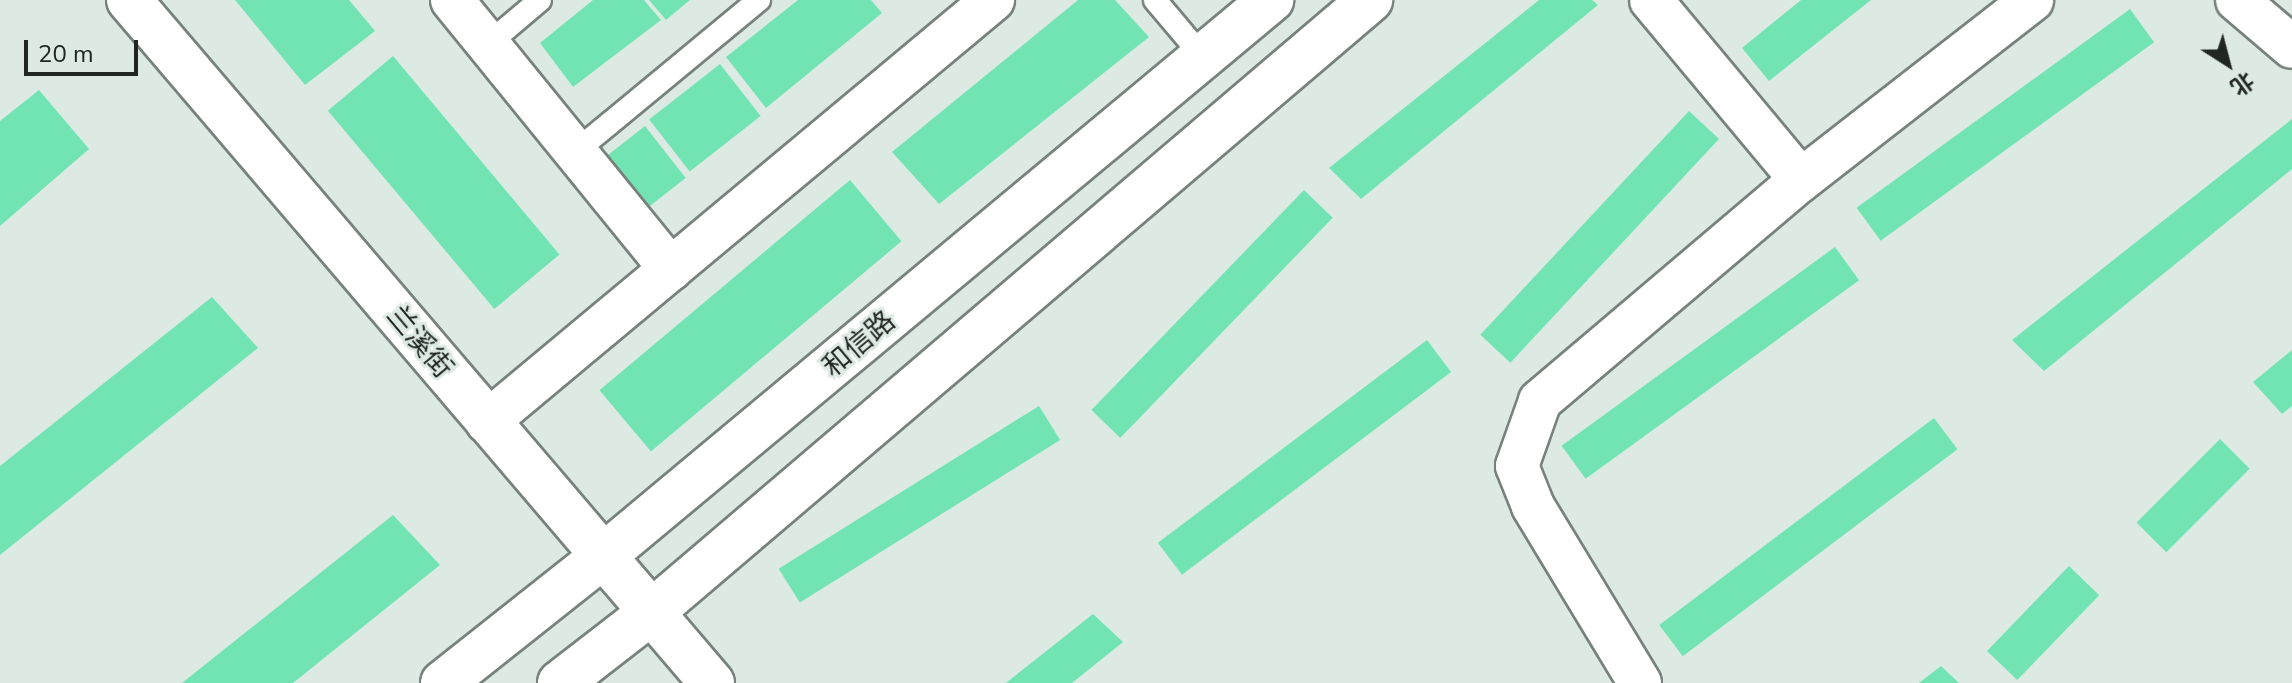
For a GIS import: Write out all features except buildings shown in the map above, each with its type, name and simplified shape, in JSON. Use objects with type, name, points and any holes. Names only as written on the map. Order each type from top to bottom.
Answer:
[{"type":"street","name":"兰溪街","points":[[129,0],[602,557],[654,610],[712,683]]},
{"type":"street","points":[[452,0],[671,269]]},
{"type":"street","points":[[487,422],[993,0]]},
{"type":"street","name":"和信路","points":[[443,683],[602,557],[1271,0]]},
{"type":"street","points":[[560,683],[654,610],[1370,0]]},
{"type":"street","points":[[1651,0],[1801,180]]},
{"type":"street","points":[[1640,683],[1533,506],[1517,466],[1540,401],[1801,180],[2032,0]]},
{"type":"street","points":[[2237,0],[2292,47]]},
{"type":"lane","points":[[488,44],[540,0]]},
{"type":"lane","points":[[575,152],[759,0]]},
{"type":"lane","points":[[1155,0],[1203,57]]}]
